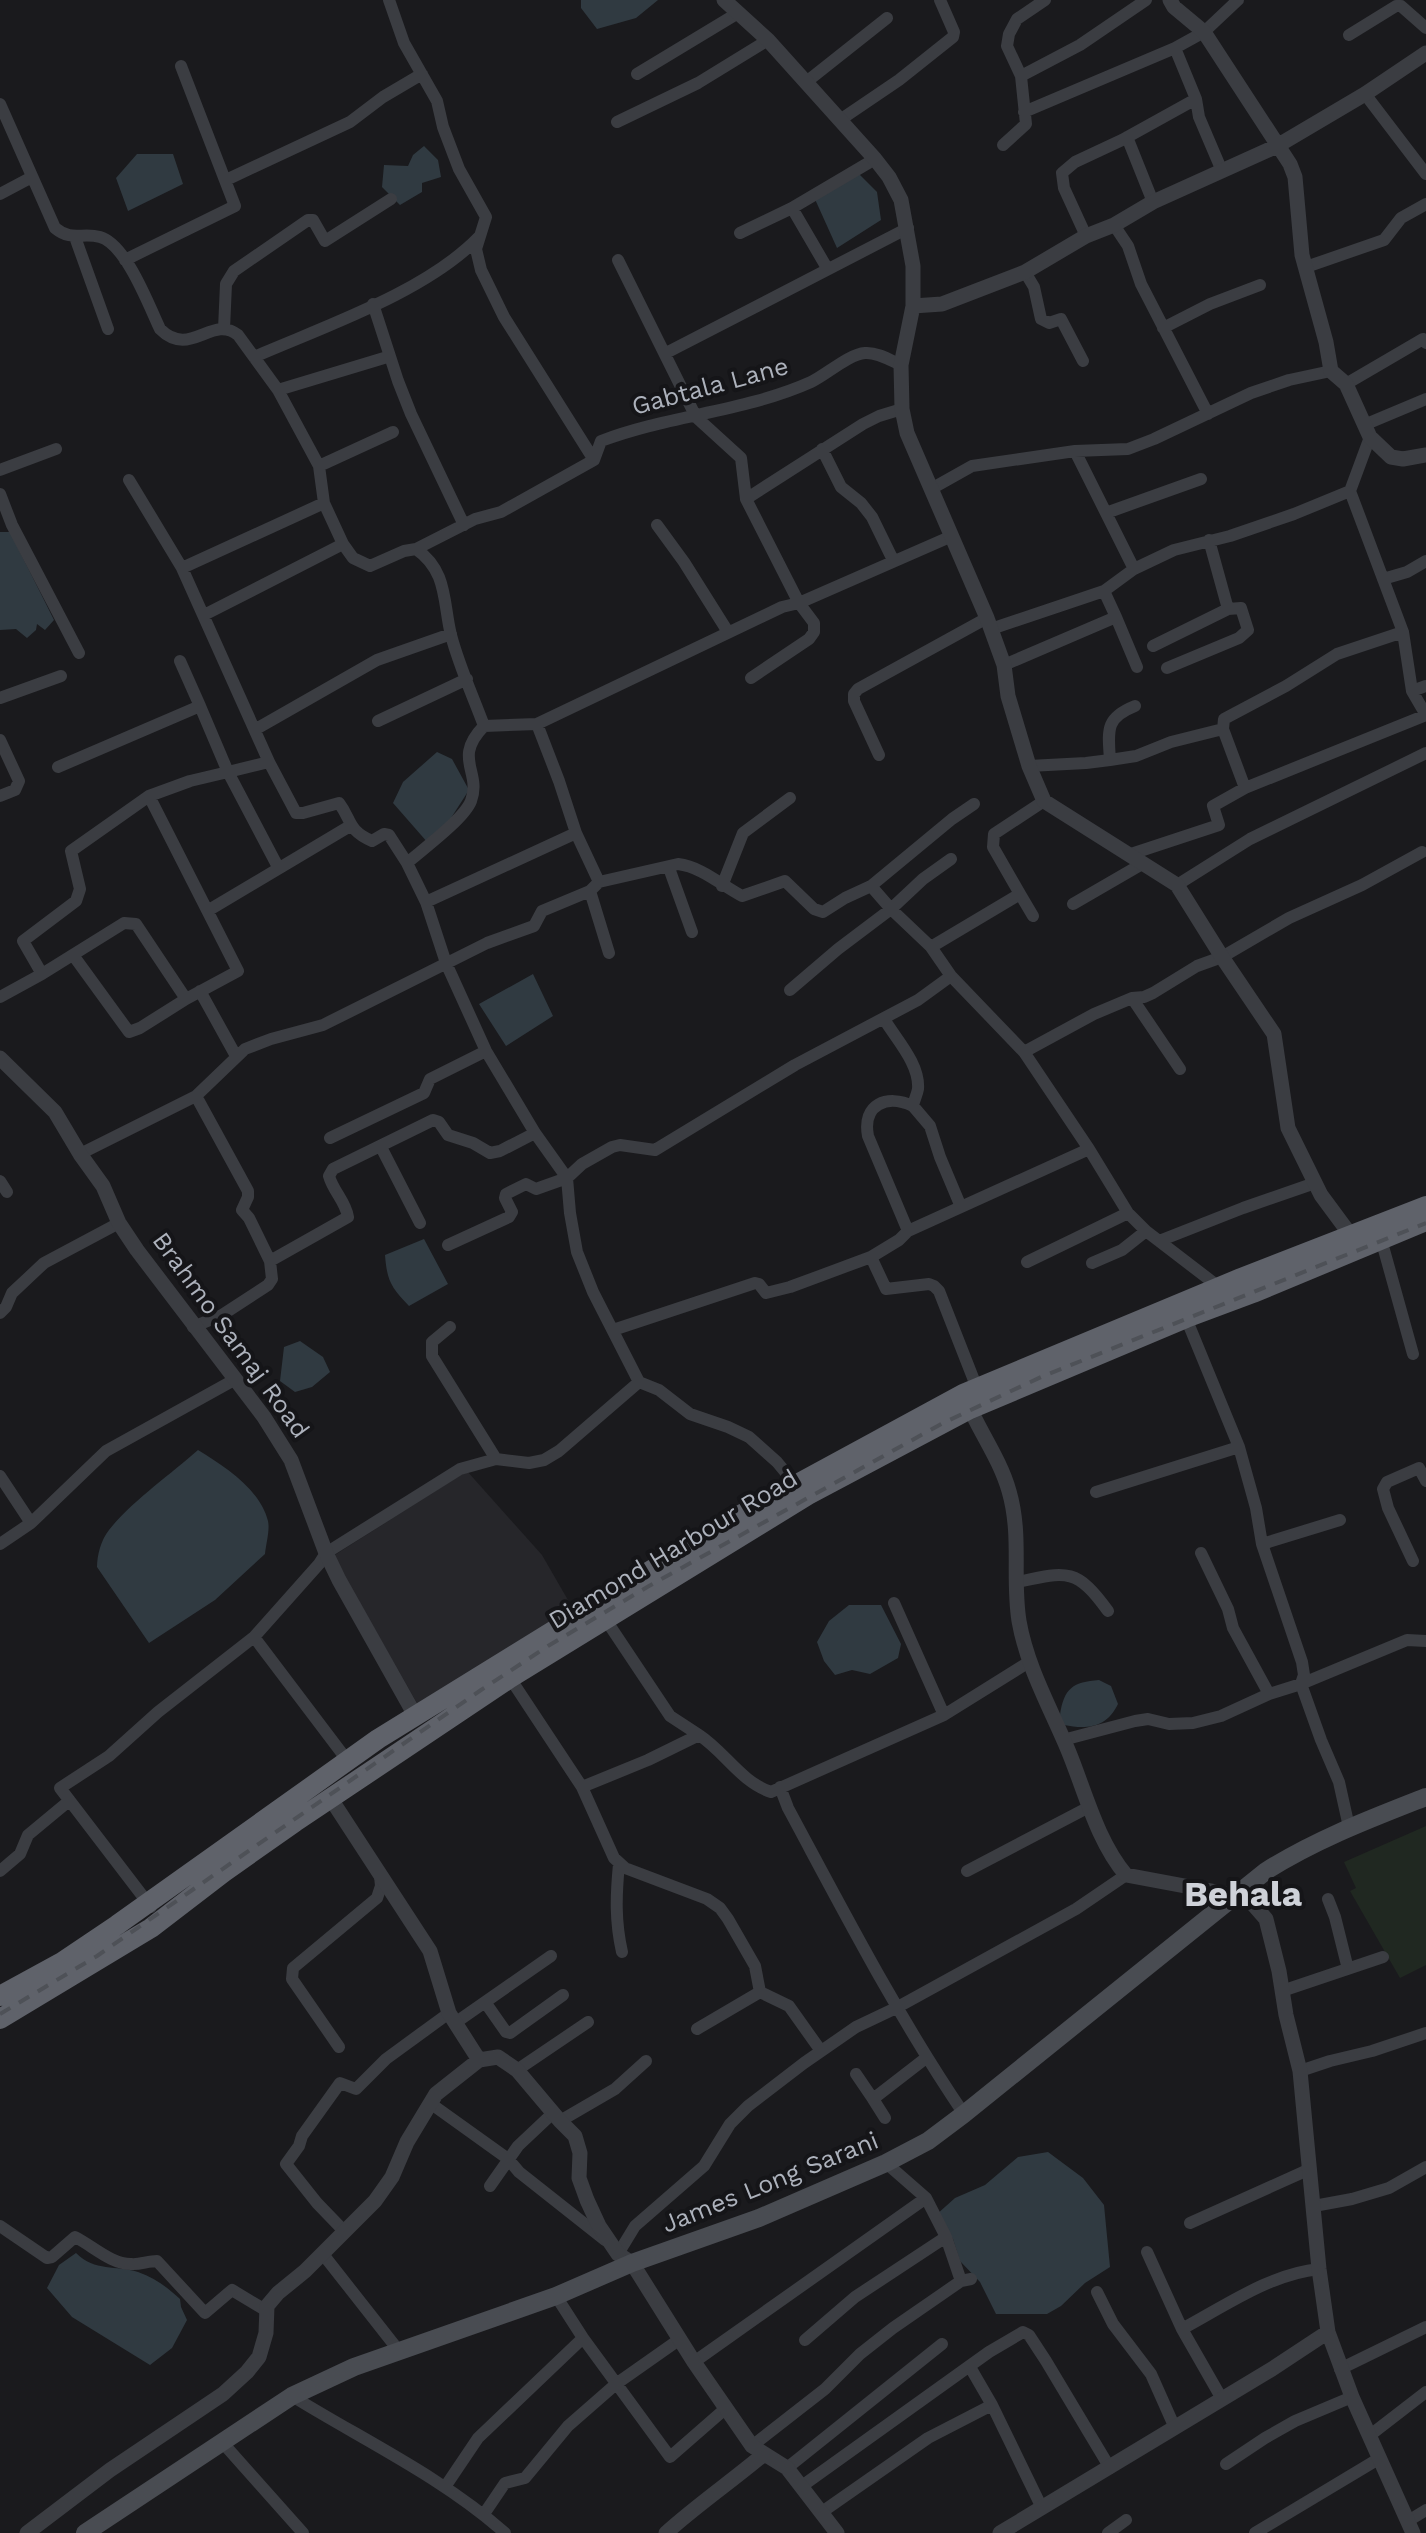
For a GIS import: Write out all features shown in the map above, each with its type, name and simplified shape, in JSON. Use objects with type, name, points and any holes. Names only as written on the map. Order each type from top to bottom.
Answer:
[{"type":"highway","name":"Diamond Harbour Road","points":[[0,1996],[62,1962],[347,1760],[416,1716],[808,1496],[970,1397],[1186,1318],[1356,1243],[1426,1206]]},
{"type":"highway","name":"Diamond Harbour Road","points":[[0,2019],[165,1918],[224,1872],[510,1678],[742,1514],[970,1397],[1219,1287],[1356,1243],[1382,1239],[1426,1222]]},
{"type":"main road","name":"James Long Sarani","points":[[86,2533],[292,2396],[354,2368],[556,2296],[621,2254],[759,2218],[928,2141],[1266,1870],[1349,1826],[1426,1797]]},
{"type":"street","points":[[0,104],[56,228],[65,236],[95,236],[115,246],[168,337],[184,340],[233,330],[254,356],[278,390],[319,466],[324,503],[343,544],[353,558],[370,566],[501,512],[594,460],[491,294],[476,249],[486,217],[459,169],[437,101],[404,44],[388,0]]},
{"type":"street","points":[[724,0],[768,40],[875,159],[901,200],[913,266],[913,306],[901,365],[907,433],[989,624],[1004,665],[1008,696],[1029,766],[1044,801],[1177,885],[1274,1034],[1288,1128],[1315,1183],[1356,1243]]},
{"type":"street","points":[[840,120],[954,37],[940,0]]},
{"type":"street","points":[[1003,145],[1026,124],[1020,76],[1007,52],[1009,34],[1017,19],[1045,0]]},
{"type":"street","points":[[1020,76],[1080,45],[1146,0]]},
{"type":"street","points":[[1170,0],[1204,32],[1290,164],[1295,177],[1302,255],[1331,371],[1346,384],[1367,431],[1391,457],[1403,460],[1426,455]]},
{"type":"street","points":[[1024,112],[1175,48],[1204,32],[1238,0]]},
{"type":"street","points":[[1349,36],[1396,6],[1426,28]]},
{"type":"street","points":[[637,74],[738,13]]},
{"type":"street","points":[[805,83],[887,18]]},
{"type":"street","points":[[617,122],[698,83],[768,40]]},
{"type":"street","points":[[1175,48],[1222,170]]},
{"type":"street","points":[[913,306],[942,304],[1025,272],[1154,202],[1277,146],[1426,53]]},
{"type":"street","points":[[125,260],[235,206],[181,66]]},
{"type":"street","points":[[226,180],[350,122],[422,74]]},
{"type":"street","points":[[1365,94],[1426,174]]},
{"type":"street","points":[[1086,236],[1064,188],[1062,173],[1074,162],[1196,99]]},
{"type":"street","points":[[1127,137],[1154,202]]},
{"type":"street","points":[[740,233],[792,208],[875,159]]},
{"type":"street","points":[[0,194],[32,177]]},
{"type":"street","points":[[224,329],[226,284],[234,271],[308,220],[313,220],[325,241],[391,199]]},
{"type":"street","points":[[1306,268],[1384,240],[1401,218],[1426,204]]},
{"type":"street","points":[[792,208],[827,268]]},
{"type":"street","points":[[1114,225],[1128,246],[1134,269],[1208,414]]},
{"type":"street","points":[[666,353],[908,228]]},
{"type":"street","points":[[254,356],[437,273],[479,236]]},
{"type":"street","points":[[75,237],[108,330]]},
{"type":"street","points":[[618,260],[696,417],[741,458],[746,498],[799,603],[814,623],[810,640],[751,678]]},
{"type":"street","points":[[1025,272],[1034,287],[1041,318],[1049,322],[1060,319],[1083,360]]},
{"type":"street","points":[[1163,328],[1260,285]]},
{"type":"street","points":[[373,304],[411,414],[464,525]]},
{"type":"street","points":[[1346,384],[1423,339],[1426,344]]},
{"type":"street","name":"Gabtala Lane","points":[[594,460],[601,441],[795,389],[862,353],[901,365]]},
{"type":"street","points":[[278,390],[384,358]]},
{"type":"street","points":[[931,489],[972,466],[1075,451],[1128,449],[1251,392],[1331,371]]},
{"type":"street","points":[[1073,904],[1135,859],[1219,825],[1213,806],[1245,788],[1426,715],[1412,691],[1403,632],[1350,491],[1367,431],[1426,399]]},
{"type":"street","points":[[746,498],[879,416],[902,410]]},
{"type":"street","points":[[319,466],[393,432]]},
{"type":"street","points":[[0,470],[56,449]]},
{"type":"street","points":[[822,449],[841,487],[862,503],[872,517],[893,560]]},
{"type":"street","points":[[1075,451],[1134,569]]},
{"type":"street","points":[[1106,513],[1201,479]]},
{"type":"street","points":[[129,480],[182,568],[269,762],[296,812],[339,803],[350,826],[372,840],[384,834],[389,836],[407,863],[486,1052],[535,1133],[568,1178],[577,1252],[639,1382],[660,1390],[690,1414],[750,1437],[796,1485]]},
{"type":"street","points":[[879,754],[854,701],[858,689],[989,624],[1104,591],[1134,569],[1174,550],[1230,536],[1350,491]]},
{"type":"street","points":[[0,494],[6,526],[79,653]]},
{"type":"street","points":[[182,568],[324,503]]},
{"type":"street","points":[[656,524],[728,632]]},
{"type":"street","points":[[407,863],[468,806],[472,788],[468,749],[484,726],[537,724],[782,607],[952,536]]},
{"type":"street","points":[[1209,540],[1228,609]]},
{"type":"street","points":[[204,615],[343,544]]},
{"type":"street","points":[[416,548],[426,555],[446,592],[451,634],[484,726]]},
{"type":"street","points":[[1383,578],[1426,562]]},
{"type":"street","points":[[1104,591],[1137,667]]},
{"type":"street","points":[[1153,646],[1228,609],[1241,608],[1248,630],[1239,638],[1167,668]]},
{"type":"street","points":[[1004,665],[1116,618]]},
{"type":"street","points":[[1245,788],[1223,729],[1224,719],[1337,654],[1403,632]]},
{"type":"street","points":[[256,730],[378,660],[451,634]]},
{"type":"street","points":[[180,661],[228,772],[278,868]]},
{"type":"street","points":[[0,698],[61,676]]},
{"type":"street","points":[[378,721],[467,679]]},
{"type":"street","points":[[1412,691],[1426,686]]},
{"type":"street","points":[[58,767],[200,706]]},
{"type":"street","points":[[1110,760],[1108,732],[1112,720],[1118,713],[1136,706]]},
{"type":"street","points":[[537,724],[595,887],[609,953]]},
{"type":"street","points":[[1029,766],[1136,756],[1223,729]]},
{"type":"street","points":[[0,740],[19,781],[15,790],[0,796]]},
{"type":"street","points":[[1177,885],[1250,839],[1426,753]]},
{"type":"street","points":[[42,974],[23,941],[76,901],[80,889],[71,851],[149,796],[190,781],[269,762]]},
{"type":"street","points":[[72,954],[129,1032],[238,970],[149,796]]},
{"type":"street","points":[[722,886],[743,833],[790,798]]},
{"type":"street","points":[[1032,916],[992,838],[1044,801]]},
{"type":"street","points":[[80,1154],[196,1096],[244,1049],[323,1024],[487,943],[534,926],[542,910],[595,887],[678,864],[692,867],[742,896],[786,882],[814,909],[823,912],[871,886],[974,804]]},
{"type":"street","points":[[209,910],[350,826]]},
{"type":"street","points":[[426,902],[576,834]]},
{"type":"street","points":[[1024,1052],[1094,1014],[1144,997],[1422,852]]},
{"type":"street","points":[[790,990],[951,859]]},
{"type":"street","points":[[669,868],[692,932]]},
{"type":"street","points":[[871,886],[931,946],[951,976],[1024,1052],[1128,1213],[1219,1287]]},
{"type":"street","points":[[931,946],[1020,894]]},
{"type":"street","points":[[0,997],[124,923],[136,924],[186,999]]},
{"type":"street","points":[[448,1246],[509,1217],[512,1212],[504,1198],[506,1194],[526,1184],[536,1189],[568,1178],[582,1164],[620,1145],[655,1150],[795,1065],[918,1000],[951,976]]},
{"type":"street","points":[[200,991],[236,1056]]},
{"type":"street","points":[[1132,998],[1180,1069]]},
{"type":"street","points":[[884,1019],[914,1070],[918,1090],[913,1106]]},
{"type":"street","points":[[330,1138],[424,1093],[430,1079],[486,1052]]},
{"type":"street","name":"Brahmo Samaj Road","points":[[0,1058],[55,1112],[103,1186],[119,1223],[291,1460],[326,1553],[416,1716]]},
{"type":"street","points":[[194,1326],[222,1315],[272,1279],[270,1261],[242,1210],[248,1192],[196,1096]]},
{"type":"street","points":[[908,1231],[868,1136],[868,1116],[878,1105],[898,1101],[913,1106],[930,1126],[962,1207]]},
{"type":"street","points":[[270,1261],[348,1217],[331,1184],[329,1176],[334,1169],[433,1120],[448,1134],[474,1142],[490,1153],[535,1133]]},
{"type":"street","points":[[382,1147],[420,1223]]},
{"type":"street","points":[[613,1330],[756,1283],[764,1292],[790,1287],[871,1257],[908,1231],[1089,1148]]},
{"type":"street","points":[[1159,1241],[1315,1183]]},
{"type":"street","points":[[1027,1262],[1128,1213]]},
{"type":"street","points":[[0,1313],[12,1293],[44,1262],[119,1223]]},
{"type":"street","points":[[1092,1263],[1122,1250],[1146,1231]]},
{"type":"street","points":[[1382,1239],[1413,1354]]},
{"type":"street","points":[[871,1257],[886,1288],[929,1284],[939,1292],[970,1397],[1008,1487],[1016,1521],[1019,1617],[1028,1662],[1116,1864],[1126,1875],[1233,1895],[1252,1903],[1266,1919],[1300,2071],[1328,2332],[1340,2369],[1410,2527],[1426,2510]]},
{"type":"street","points":[[1186,1318],[1250,1480],[1262,1544],[1302,1662],[1301,1684],[1339,1782],[1349,1826]]},
{"type":"street","points":[[450,1327],[432,1342],[432,1356],[496,1458]]},
{"type":"street","points":[[0,1544],[31,1523],[106,1451],[234,1380]]},
{"type":"street","points":[[165,1918],[148,1904],[60,1788],[109,1756],[254,1636],[326,1553],[460,1468],[496,1458],[528,1463],[544,1460],[639,1382]]},
{"type":"street","points":[[1096,1492],[1239,1447]]},
{"type":"street","points":[[1412,1561],[1383,1489],[1388,1482],[1419,1468],[1426,1482]]},
{"type":"street","points":[[0,1476],[31,1523]]},
{"type":"street","points":[[1262,1544],[1340,1520]]},
{"type":"street","points":[[1201,1553],[1228,1608],[1233,1628],[1268,1694]]},
{"type":"street","points":[[1018,1582],[1054,1574],[1076,1576],[1108,1611]]},
{"type":"street","points":[[894,1602],[944,1715]]},
{"type":"street","points":[[601,1611],[670,1716],[711,1742],[756,1787],[771,1792],[944,1715],[1028,1662]]},
{"type":"street","points":[[254,1636],[347,1760]]},
{"type":"street","points":[[1063,1740],[1148,1719],[1169,1724],[1194,1723],[1221,1716],[1407,1640],[1426,1642]]},
{"type":"street","points":[[510,1678],[582,1787],[619,1864],[707,1899],[720,1908],[755,1966],[760,1992]]},
{"type":"street","points":[[582,1787],[699,1735]]},
{"type":"street","points":[[780,1787],[896,2008],[964,2114]]},
{"type":"street","points":[[331,1798],[430,1952],[452,2018],[479,2060]]},
{"type":"street","points":[[0,1871],[20,1854],[28,1835],[68,1801]]},
{"type":"street","points":[[967,1872],[1089,1807]]},
{"type":"street","points":[[619,1864],[616,1923],[622,1952]]},
{"type":"street","points":[[339,2047],[292,1979],[293,1968],[376,1898],[381,1886],[380,1873]]},
{"type":"street","points":[[621,2254],[635,2226],[704,2166],[730,2124],[764,2093],[856,2028],[1076,1909],[1126,1875]]},
{"type":"street","points":[[1328,1899],[1348,1969]]},
{"type":"street","points":[[344,2230],[317,2204],[286,2164],[340,2083],[356,2089],[386,2059],[485,2002],[551,1956]]},
{"type":"street","points":[[1282,1990],[1383,1957]]},
{"type":"street","points":[[760,1992],[788,2006],[821,2051]]},
{"type":"street","points":[[697,2029],[760,1992]]},
{"type":"street","points":[[485,2002],[510,2033],[563,1995]]},
{"type":"street","points":[[517,2070],[588,2022]]},
{"type":"street","points":[[1300,2071],[1426,2033]]},
{"type":"street","points":[[27,2533],[110,2470],[223,2394],[247,2372],[259,2357],[268,2306],[375,2201],[436,2094],[479,2060],[498,2057],[517,2070],[575,2136],[580,2153],[578,2178],[599,2226],[725,2409],[758,2450],[787,2468],[838,2533]]},
{"type":"street","points":[[873,2099],[926,2058]]},
{"type":"street","points":[[490,2186],[527,2136],[556,2117],[615,2089],[646,2061]]},
{"type":"street","points":[[856,2074],[885,2118]]},
{"type":"street","points":[[430,2103],[508,2159],[621,2254]]},
{"type":"street","points":[[666,2533],[731,2482],[758,2450],[860,2354],[966,2280],[926,2198],[886,2163]]},
{"type":"street","points":[[1314,2206],[1389,2188],[1426,2167]]},
{"type":"street","points":[[1190,2222],[1310,2170]]},
{"type":"street","points":[[694,2362],[926,2198]]},
{"type":"street","points":[[0,2226],[48,2258],[75,2237],[114,2261],[134,2265],[152,2259],[205,2313],[232,2290],[267,2311]]},
{"type":"street","points":[[805,2340],[855,2297],[946,2237]]},
{"type":"street","points":[[1146,2252],[1182,2329],[1222,2399]]},
{"type":"street","points":[[322,2253],[399,2351]]},
{"type":"street","points":[[1182,2329],[1288,2275],[1319,2269]]},
{"type":"street","points":[[1097,2292],[1113,2324],[1151,2374],[1175,2428]]},
{"type":"street","points":[[556,2296],[670,2456],[725,2409]]},
{"type":"street","points":[[1340,2369],[1426,2327]]},
{"type":"street","points":[[1000,2533],[1328,2332]]},
{"type":"street","points":[[802,2486],[1017,2334],[1027,2333],[1110,2468]]},
{"type":"street","points":[[445,2487],[478,2438],[583,2338]]},
{"type":"street","points":[[484,2514],[505,2483],[525,2478],[568,2426],[616,2384],[680,2339]]},
{"type":"street","points":[[787,2468],[942,2344]]},
{"type":"street","points":[[970,2367],[1042,2508]]},
{"type":"street","points":[[1370,2436],[1426,2392]]},
{"type":"street","points":[[292,2396],[445,2487],[505,2533]]},
{"type":"street","points":[[1226,2464],[1296,2420],[1352,2397]]},
{"type":"street","points":[[822,2512],[928,2438],[992,2405]]},
{"type":"street","points":[[222,2442],[303,2533]]},
{"type":"street","points":[[1256,2533],[1380,2458]]},
{"type":"street","points":[[1108,2533],[1126,2520]]},
{"type":"shaded area","points":[[581,0],[658,0],[636,18],[597,29],[581,8]]},
{"type":"shaded area","points":[[424,146],[438,160],[441,177],[422,183],[422,192],[400,205],[382,187],[384,165],[408,166]]},
{"type":"shaded area","points":[[137,154],[173,154],[183,184],[128,211],[116,178]]},
{"type":"shaded area","points":[[857,172],[877,192],[881,220],[837,248],[814,197]]},
{"type":"shaded area","points":[[0,532],[10,532],[54,620],[45,630],[37,624],[27,638],[16,629],[0,630]]},
{"type":"shaded area","points":[[437,752],[452,759],[469,790],[428,843],[393,803],[403,782]]},
{"type":"shaded area","points":[[533,974],[553,1016],[506,1046],[479,1004]]},
{"type":"shaded area","points":[[424,1239],[448,1284],[409,1306],[391,1283],[385,1255]]},
{"type":"shaded area","points":[[300,1341],[323,1357],[330,1372],[312,1387],[295,1392],[280,1381],[284,1347]]},
{"type":"shaded area","points":[[198,1450],[229,1471],[264,1509],[268,1521],[265,1554],[215,1600],[149,1643],[97,1567],[99,1553],[106,1534],[118,1520]]},
{"type":"shaded area","points":[[467,1471],[542,1555],[572,1607],[418,1705],[333,1556]]},
{"type":"shaded area","points":[[849,1605],[881,1605],[901,1644],[898,1658],[870,1674],[852,1670],[835,1675],[817,1642],[829,1621]]},
{"type":"shaded area","points":[[1099,1680],[1111,1686],[1118,1704],[1114,1712],[1096,1725],[1064,1725],[1060,1715],[1067,1693],[1076,1685]]},
{"type":"shaded area","points":[[1426,1826],[1426,1965],[1400,1978],[1350,1891],[1356,1888],[1344,1862]]},
{"type":"shaded area","points":[[1048,2152],[1083,2178],[1104,2205],[1110,2267],[1047,2314],[996,2314],[980,2282],[960,2261],[953,2239],[936,2215],[955,2198],[985,2185],[1018,2157]]},
{"type":"shaded area","points":[[76,2253],[98,2266],[144,2274],[180,2299],[187,2320],[172,2348],[150,2365],[72,2317],[47,2288],[59,2265]]},
{"type":"railway","points":[[0,2014],[97,1956],[481,1690],[649,1586],[943,1423],[1041,1377],[1426,1223]]},
{"type":"district","name":"Behala","points":[[1243,1894]]}]
